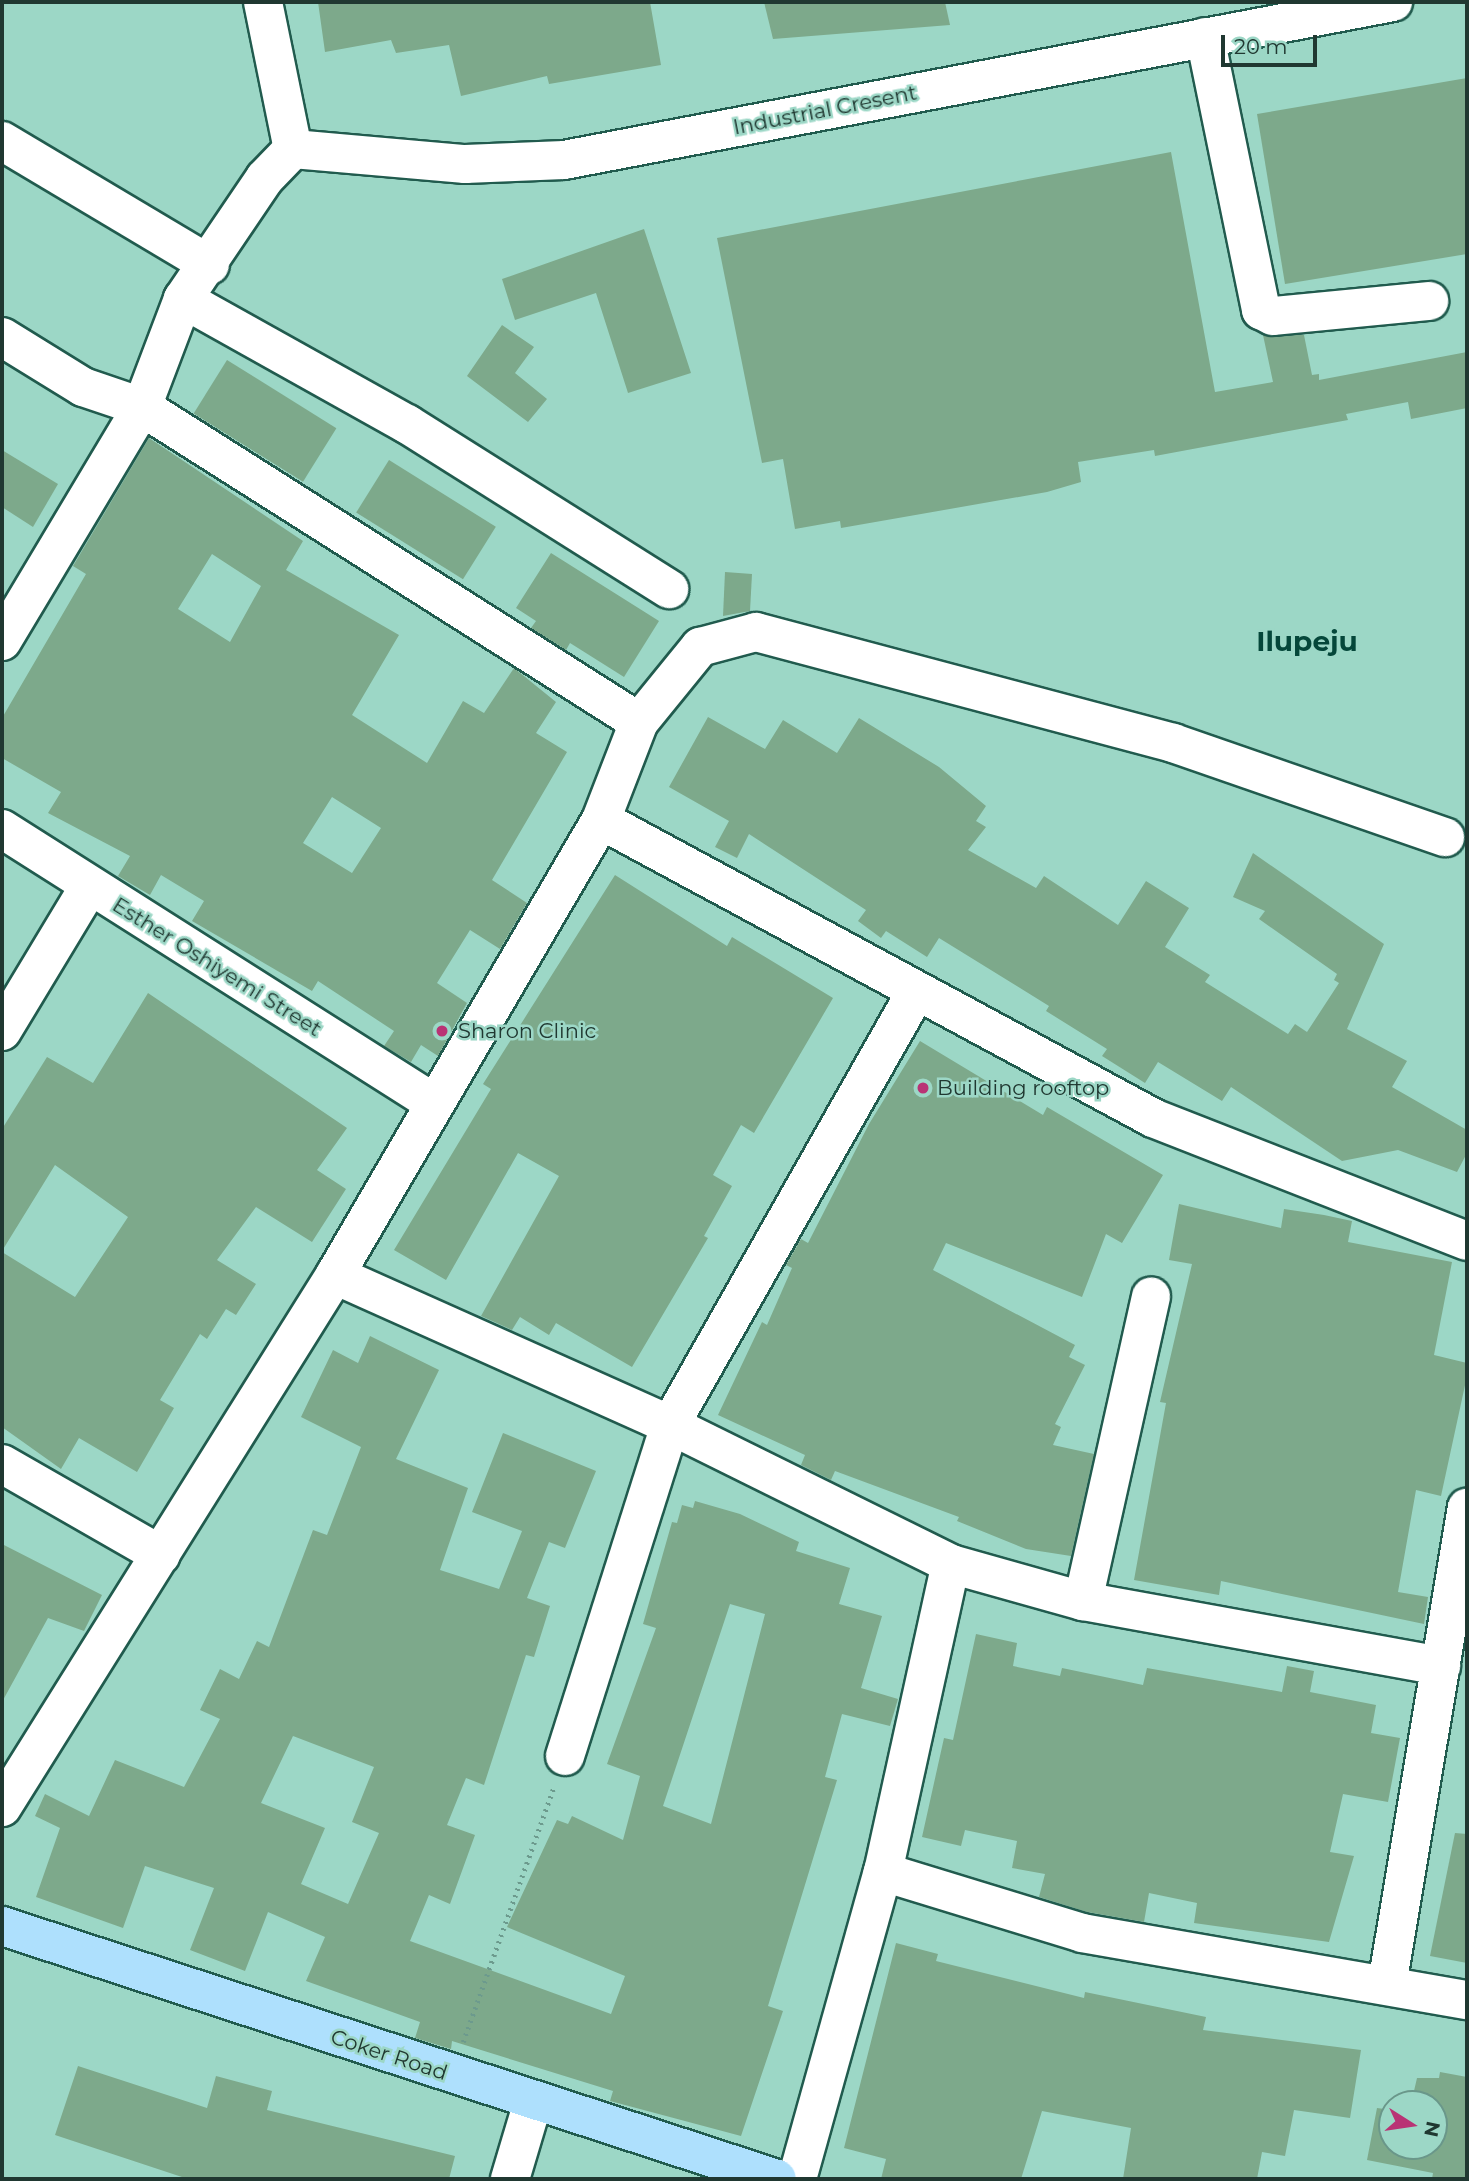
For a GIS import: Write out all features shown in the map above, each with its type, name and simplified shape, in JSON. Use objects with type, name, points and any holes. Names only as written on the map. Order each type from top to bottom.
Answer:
[{"type":"main road","name":"Coker Road","points":[[2,1926],[451,2076],[777,2179]]},
{"type":"street","points":[[2,640],[147,394],[183,299],[210,265],[265,178],[293,149],[263,2]]},
{"type":"street","name":"Industrial Cresent","points":[[293,149],[465,164],[564,160],[1392,2]]},
{"type":"street","points":[[1205,37],[1261,310],[1273,316],[1429,301]]},
{"type":"street","points":[[2,141],[210,265]]},
{"type":"street","points":[[183,299],[407,424],[669,589]]},
{"type":"street","points":[[2,337],[83,387],[147,394],[639,722]]},
{"type":"street","points":[[2,1807],[335,1275],[433,1103],[601,820],[639,722],[700,647],[756,632],[1173,743],[1445,837]]},
{"type":"street","points":[[601,820],[915,994],[1153,1118],[1467,1241]]},
{"type":"street","name":"Esther Oshiyemi Street","points":[[2,829],[89,887],[433,1103]]},
{"type":"street","points":[[2,1031],[89,887]]},
{"type":"street","points":[[565,1756],[670,1425],[915,994]]},
{"type":"street","points":[[335,1275],[670,1425],[951,1564],[1083,1601],[1441,1666]]},
{"type":"street","points":[[1083,1601],[1151,1297]]},
{"type":"street","points":[[2,1464],[162,1555]]},
{"type":"street","points":[[1387,1985],[1467,1508]]},
{"type":"street","points":[[797,2179],[883,1872],[951,1564]]},
{"type":"street","points":[[883,1872],[1082,1933],[1467,2000]]},
{"type":"street","points":[[510,2179],[533,2102]]},
{"type":"path","points":[[451,2076],[565,1756]]},
{"type":"building","points":[[318,2],[650,2],[661,65],[549,84],[547,76],[461,96],[449,45],[396,53],[391,40],[325,52]]},
{"type":"building","points":[[764,2],[945,2],[950,25],[773,39]]},
{"type":"building","points":[[1467,78],[1467,254],[1285,284],[1257,114]]},
{"type":"building","points":[[1171,152],[1215,392],[1273,382],[1263,335],[1304,335],[1312,375],[1319,374],[1319,380],[1467,352],[1467,408],[1411,419],[1408,402],[1346,414],[1348,420],[1155,456],[1154,450],[1078,462],[1081,482],[1047,492],[841,528],[840,521],[795,529],[783,459],[762,463],[717,238]]},
{"type":"building","points":[[644,229],[691,373],[628,393],[596,293],[515,320],[502,279]]},
{"type":"building","points":[[502,325],[534,347],[515,373],[547,399],[528,422],[467,376]]},
{"type":"building","points":[[227,360],[336,428],[303,482],[194,413]]},
{"type":"building","points":[[149,438],[303,541],[286,570],[399,635],[352,715],[427,763],[463,701],[484,713],[514,668],[556,702],[536,733],[567,752],[492,880],[527,903],[500,949],[470,930],[437,983],[467,1003],[438,1056],[421,1045],[411,1062],[384,1046],[394,1031],[318,981],[312,991],[192,921],[204,901],[161,875],[150,895],[118,876],[130,856],[48,813],[61,792],[2,758],[2,718],[86,574],[73,566]],"holes":[[[212,554],[261,586],[230,642],[178,609]],[[332,797],[381,828],[352,873],[303,843]]]},
{"type":"building","points":[[2,450],[58,484],[33,527],[2,507]]},
{"type":"building","points":[[389,460],[496,527],[463,579],[356,513]]},
{"type":"building","points":[[551,553],[659,621],[624,677],[570,643],[566,650],[531,628],[536,621],[516,608]]},
{"type":"building","points":[[725,572],[752,574],[750,611],[723,616]]},
{"type":"building","points":[[708,717],[765,749],[783,720],[837,753],[859,718],[939,767],[986,806],[976,821],[986,827],[968,850],[1036,888],[1044,876],[1118,925],[1146,881],[1189,908],[1165,947],[1210,975],[1205,982],[1288,1034],[1295,1024],[1307,1032],[1339,983],[1334,980],[1337,974],[1259,919],[1265,911],[1233,897],[1253,853],[1384,944],[1347,1029],[1407,1061],[1392,1087],[1467,1130],[1467,1153],[1457,1172],[1398,1150],[1342,1161],[1231,1087],[1222,1101],[1158,1062],[1145,1083],[1102,1056],[1107,1049],[1046,1011],[1049,1006],[939,938],[927,957],[886,931],[881,938],[858,921],[866,910],[749,834],[737,858],[715,847],[729,821],[669,787]]},
{"type":"building","points":[[615,875],[727,946],[732,937],[833,998],[754,1133],[741,1125],[713,1175],[732,1186],[704,1236],[708,1238],[632,1367],[556,1323],[549,1335],[520,1317],[512,1330],[481,1316],[559,1176],[518,1153],[446,1280],[394,1250],[491,1089],[483,1084]]},
{"type":"building","points":[[148,993],[347,1128],[317,1170],[346,1189],[312,1242],[256,1207],[217,1260],[256,1284],[236,1315],[226,1309],[207,1339],[200,1334],[160,1400],[174,1408],[137,1472],[79,1438],[61,1469],[2,1427],[2,1252],[75,1297],[128,1217],[55,1165],[2,1251],[2,1129],[47,1057],[93,1083]]},
{"type":"building","points":[[920,1041],[1043,1115],[1047,1107],[1163,1175],[1122,1243],[1106,1234],[1082,1297],[946,1243],[933,1270],[1075,1345],[1069,1357],[1085,1365],[1055,1424],[1061,1427],[1053,1445],[1094,1454],[1071,1556],[1026,1549],[957,1521],[959,1517],[835,1471],[831,1480],[801,1465],[805,1455],[718,1415],[762,1322],[767,1325],[792,1268],[786,1265],[801,1239],[808,1243],[869,1124]]},
{"type":"building","points":[[1179,1204],[1281,1228],[1284,1209],[1324,1215],[1352,1221],[1348,1242],[1452,1262],[1434,1355],[1467,1363],[1467,1376],[1441,1496],[1416,1490],[1398,1592],[1428,1597],[1424,1624],[1221,1581],[1219,1595],[1134,1580],[1166,1403],[1160,1402],[1192,1264],[1169,1260]]},
{"type":"building","points":[[370,1336],[439,1370],[396,1459],[468,1488],[440,1570],[499,1589],[522,1531],[472,1512],[503,1433],[596,1471],[565,1548],[549,1542],[527,1598],[550,1606],[534,1657],[526,1655],[484,1785],[466,1778],[447,1825],[475,1835],[450,1904],[429,1895],[410,1941],[611,2014],[625,1976],[507,1927],[557,1820],[568,1824],[572,1816],[623,1840],[640,1776],[607,1764],[656,1628],[643,1624],[672,1522],[677,1523],[682,1505],[693,1508],[695,1501],[740,1514],[799,1542],[796,1551],[850,1568],[839,1604],[882,1616],[861,1688],[898,1699],[890,1726],[842,1714],[825,1777],[837,1780],[768,2006],[783,2011],[741,2136],[610,2101],[613,2091],[452,2041],[451,2049],[415,2038],[420,2022],[306,1981],[325,1937],[268,1912],[245,1971],[190,1950],[214,1888],[145,1866],[123,1928],[36,1897],[60,1828],[35,1816],[45,1794],[89,1816],[115,1760],[184,1787],[220,1719],[200,1710],[220,1669],[239,1679],[257,1641],[269,1647],[313,1530],[327,1535],[361,1447],[301,1417],[333,1350],[358,1363]],"holes":[[[730,1604],[765,1614],[711,1824],[663,1806]],[[293,1736],[374,1767],[352,1822],[379,1833],[348,1904],[301,1884],[325,1828],[261,1803]]]},
{"type":"building","points":[[2,1544],[102,1595],[84,1631],[48,1618],[2,1702]]},
{"type":"building","points":[[976,1634],[1017,1643],[1013,1666],[1060,1676],[1062,1668],[1143,1685],[1147,1668],[1282,1692],[1287,1666],[1314,1671],[1310,1692],[1376,1705],[1371,1733],[1400,1738],[1388,1802],[1343,1794],[1330,1852],[1354,1856],[1329,1942],[1194,1923],[1197,1903],[1149,1893],[1144,1922],[1087,1912],[1039,1897],[1045,1874],[1012,1868],[1017,1841],[965,1830],[961,1846],[922,1837],[944,1738],[953,1740]]},
{"type":"building","points":[[1455,1833],[1467,1834],[1467,1963],[1430,1956]]},
{"type":"building","points":[[896,1943],[938,1954],[936,1961],[1084,1998],[1085,1992],[1206,2017],[1203,2030],[1361,2050],[1350,2118],[1294,2110],[1285,2156],[1262,2152],[1257,2179],[1123,2179],[1131,2128],[1042,2111],[1021,2179],[881,2179],[886,2159],[844,2148]]},
{"type":"building","points":[[78,2066],[207,2108],[216,2076],[272,2091],[267,2110],[455,2156],[449,2179],[188,2179],[55,2135]]},
{"type":"building","points":[[1440,2072],[1467,2077],[1467,2179],[1432,2179],[1433,2173],[1367,2160],[1377,2108],[1378,2160],[1448,2160],[1448,2090],[1414,2090],[1417,2078],[1439,2078]]},
{"type":"place","name":"Sharon Clinic","points":[[442,1031]]},
{"type":"place","name":"Building rooftop","points":[[923,1088]]},
{"type":"district","name":"Ilupeju","points":[[1307,641]]}]
